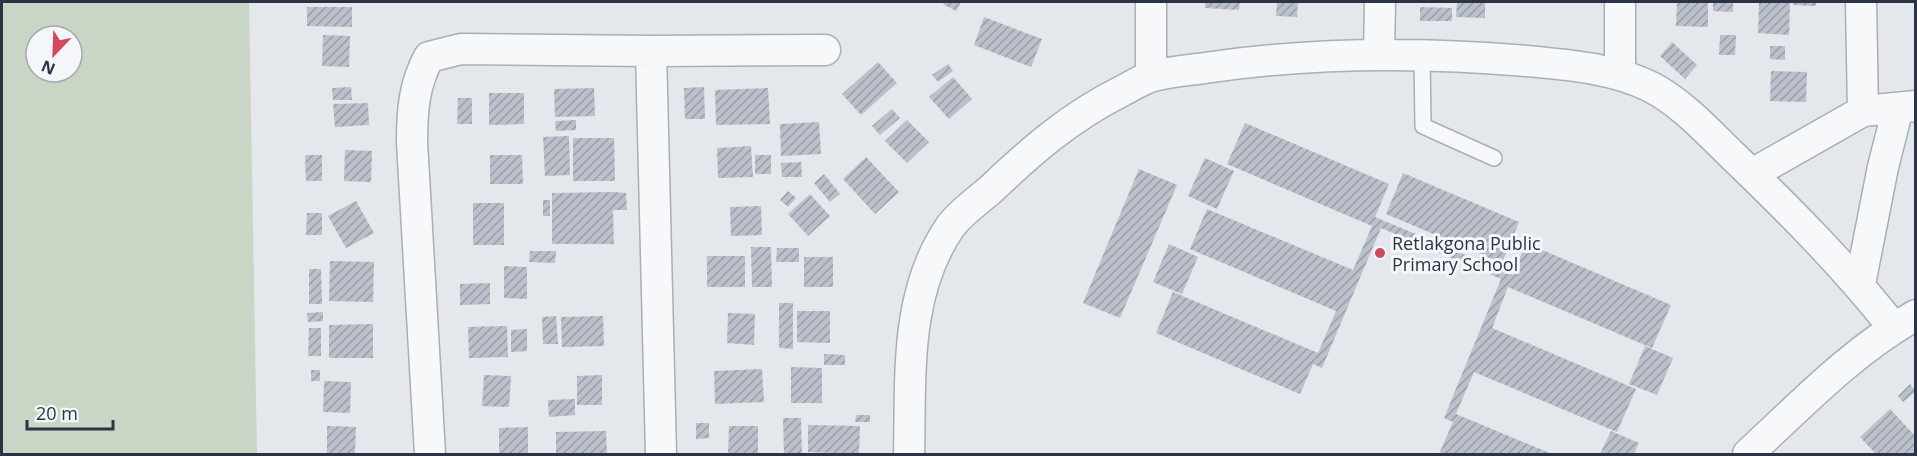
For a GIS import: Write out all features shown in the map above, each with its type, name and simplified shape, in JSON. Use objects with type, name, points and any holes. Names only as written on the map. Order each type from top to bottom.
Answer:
[{"type":"street","points":[[1151,2],[1151,76]]},
{"type":"street","points":[[1379,54],[1380,2]]},
{"type":"street","points":[[1620,2],[1620,75]]},
{"type":"street","points":[[1861,2],[1863,111]]},
{"type":"street","points":[[430,454],[412,142],[413,106],[418,80],[429,57],[461,48],[651,51],[825,50]]},
{"type":"street","points":[[651,51],[661,454]]},
{"type":"street","points":[[909,454],[913,328],[925,272],[951,225],[1034,149],[1090,107],[1151,76],[1283,58],[1379,54],[1464,56],[1586,68],[1620,75],[1649,86],[1662,93],[1702,127],[1752,174],[1860,284],[1904,321],[1858,352],[1748,454]]},
{"type":"street","points":[[1752,174],[1863,111],[1906,107],[1883,167],[1860,284]]},
{"type":"lane","points":[[1422,55],[1423,126],[1494,158]]},
{"type":"green space","points":[[2,2],[249,2],[257,454],[2,454]]},
{"type":"building","points":[[961,2],[956,11],[943,4]]},
{"type":"building","points":[[1205,2],[1240,2],[1239,10],[1205,8]]},
{"type":"building","points":[[1277,2],[1298,2],[1297,17],[1276,16]]},
{"type":"building","points":[[1457,2],[1485,2],[1485,18],[1456,17]]},
{"type":"building","points":[[1677,2],[1708,2],[1708,27],[1676,26]]},
{"type":"building","points":[[1713,2],[1733,2],[1733,12],[1713,11]]},
{"type":"building","points":[[1759,2],[1790,2],[1789,35],[1758,33]]},
{"type":"building","points":[[1793,2],[1816,2],[1816,6],[1793,5]]},
{"type":"building","points":[[307,7],[352,7],[352,27],[307,26]]},
{"type":"building","points":[[1420,7],[1452,8],[1452,21],[1420,21]]},
{"type":"building","points":[[984,17],[1042,39],[1031,67],[974,45]]},
{"type":"building","points":[[323,35],[350,36],[349,67],[322,66]]},
{"type":"building","points":[[1720,35],[1736,35],[1735,55],[1719,55]]},
{"type":"building","points":[[1672,42],[1697,65],[1685,79],[1660,56]]},
{"type":"building","points":[[1770,46],[1785,46],[1785,60],[1770,59]]},
{"type":"building","points":[[878,62],[897,83],[861,115],[842,94]]},
{"type":"building","points":[[948,64],[953,71],[938,82],[932,75]]},
{"type":"building","points":[[1771,71],[1807,72],[1806,102],[1770,101]]},
{"type":"building","points":[[953,77],[972,99],[949,119],[929,97]]},
{"type":"building","points":[[351,87],[352,100],[333,100],[332,88]]},
{"type":"building","points":[[704,87],[705,119],[685,119],[684,88]]},
{"type":"building","points":[[594,88],[595,116],[555,117],[554,89]]},
{"type":"building","points":[[768,88],[770,124],[716,125],[715,90]]},
{"type":"building","points":[[489,93],[524,93],[524,124],[489,125]]},
{"type":"building","points":[[458,98],[472,98],[472,124],[457,124]]},
{"type":"building","points":[[368,103],[369,125],[335,127],[333,104]]},
{"type":"building","points":[[892,109],[900,118],[880,135],[872,126]]},
{"type":"building","points":[[576,120],[576,130],[556,131],[555,121]]},
{"type":"building","points":[[907,120],[929,142],[907,163],[885,141]]},
{"type":"building","points":[[819,122],[821,154],[781,156],[780,124]]},
{"type":"building","points":[[1245,123],[1389,184],[1375,217],[1513,275],[1526,243],[1671,305],[1652,348],[1508,287],[1492,328],[1636,389],[1617,432],[1474,372],[1456,414],[1552,454],[1439,454],[1453,422],[1444,418],[1501,279],[1381,228],[1322,368],[1313,364],[1300,394],[1156,333],[1173,292],[1318,353],[1336,311],[1190,249],[1207,209],[1353,270],[1372,226],[1227,164]]},
{"type":"building","points":[[569,136],[570,175],[545,176],[543,137]]},
{"type":"building","points":[[573,138],[614,138],[615,181],[573,181]]},
{"type":"building","points":[[751,146],[753,177],[718,178],[717,148]]},
{"type":"building","points":[[345,150],[372,151],[371,182],[344,181]]},
{"type":"building","points":[[305,155],[322,155],[322,181],[306,181]]},
{"type":"building","points":[[490,155],[522,155],[523,184],[490,184]]},
{"type":"building","points":[[755,155],[771,155],[771,174],[755,174]]},
{"type":"building","points":[[866,157],[899,192],[875,214],[843,179]]},
{"type":"building","points":[[1205,158],[1234,171],[1217,209],[1188,196]]},
{"type":"building","points":[[801,162],[802,177],[782,177],[781,163]]},
{"type":"building","points":[[1139,169],[1177,185],[1120,318],[1083,303]]},
{"type":"building","points":[[1403,173],[1519,222],[1502,263],[1386,214]]},
{"type":"building","points":[[824,174],[840,194],[830,202],[814,183]]},
{"type":"building","points":[[788,191],[796,198],[788,207],[780,200]]},
{"type":"building","points":[[552,193],[626,193],[627,210],[613,210],[614,244],[552,244]]},
{"type":"building","points":[[810,194],[830,216],[808,236],[788,214]]},
{"type":"building","points":[[543,200],[550,200],[550,216],[543,216]]},
{"type":"building","points":[[356,201],[374,233],[346,248],[328,216]]},
{"type":"building","points":[[473,203],[504,203],[504,245],[473,245]]},
{"type":"building","points":[[761,206],[762,235],[731,236],[730,207]]},
{"type":"building","points":[[307,213],[322,213],[322,235],[306,235]]},
{"type":"building","points":[[1169,244],[1198,257],[1182,294],[1153,282]]},
{"type":"building","points":[[751,247],[771,247],[772,287],[752,287]]},
{"type":"building","points":[[777,248],[799,248],[799,262],[776,262]]},
{"type":"building","points":[[530,251],[556,251],[555,263],[529,262]]},
{"type":"building","points":[[707,256],[745,256],[745,287],[707,287]]},
{"type":"building","points":[[804,257],[833,257],[833,287],[804,287]]},
{"type":"building","points":[[330,261],[374,262],[373,302],[329,301]]},
{"type":"building","points":[[504,266],[527,267],[527,299],[504,298]]},
{"type":"building","points":[[309,269],[321,269],[322,304],[309,304]]},
{"type":"building","points":[[490,283],[490,304],[460,305],[460,284]]},
{"type":"building","points":[[779,303],[793,303],[793,349],[779,348]]},
{"type":"building","points":[[797,311],[830,311],[830,343],[797,342]]},
{"type":"building","points":[[323,312],[323,321],[308,322],[307,313]]},
{"type":"building","points":[[728,313],[755,314],[754,345],[727,343]]},
{"type":"building","points":[[556,316],[558,344],[543,344],[542,317]]},
{"type":"building","points":[[603,316],[604,346],[562,347],[561,317]]},
{"type":"building","points":[[373,324],[373,358],[329,358],[329,325]]},
{"type":"building","points":[[507,326],[508,357],[469,358],[468,327]]},
{"type":"building","points":[[309,328],[321,328],[321,356],[308,356]]},
{"type":"building","points":[[527,329],[527,351],[511,352],[511,330]]},
{"type":"building","points":[[1645,346],[1673,358],[1657,395],[1629,384]]},
{"type":"building","points":[[824,354],[845,355],[845,365],[824,365]]},
{"type":"building","points":[[791,367],[822,368],[822,403],[791,403]]},
{"type":"building","points":[[762,369],[764,402],[715,404],[714,371]]},
{"type":"building","points":[[311,370],[320,370],[320,381],[311,381]]},
{"type":"building","points":[[484,375],[511,376],[509,407],[482,406]]},
{"type":"building","points":[[602,375],[602,405],[577,405],[577,376]]},
{"type":"building","points":[[324,381],[351,382],[350,413],[323,412]]},
{"type":"building","points":[[1910,384],[1916,391],[1903,402],[1898,396]]},
{"type":"building","points":[[575,399],[575,415],[549,417],[548,400]]},
{"type":"building","points":[[1890,409],[1916,437],[1916,454],[1876,454],[1860,437]]},
{"type":"building","points":[[856,415],[870,415],[870,422],[855,422]]},
{"type":"building","points":[[783,418],[801,418],[802,454],[784,454]]},
{"type":"building","points":[[696,423],[709,423],[709,438],[696,439]]},
{"type":"building","points":[[808,425],[860,426],[859,454],[808,452]]},
{"type":"building","points":[[327,426],[356,427],[355,454],[327,454]]},
{"type":"building","points":[[729,426],[758,426],[758,454],[728,454]]},
{"type":"building","points":[[528,427],[528,454],[499,454],[499,428]]},
{"type":"building","points":[[606,431],[607,454],[556,454],[556,432]]},
{"type":"building","points":[[1611,431],[1639,443],[1634,454],[1600,454]]},
{"type":"place","name":"Retlakgona Public Primary School","points":[[1380,253]]}]
